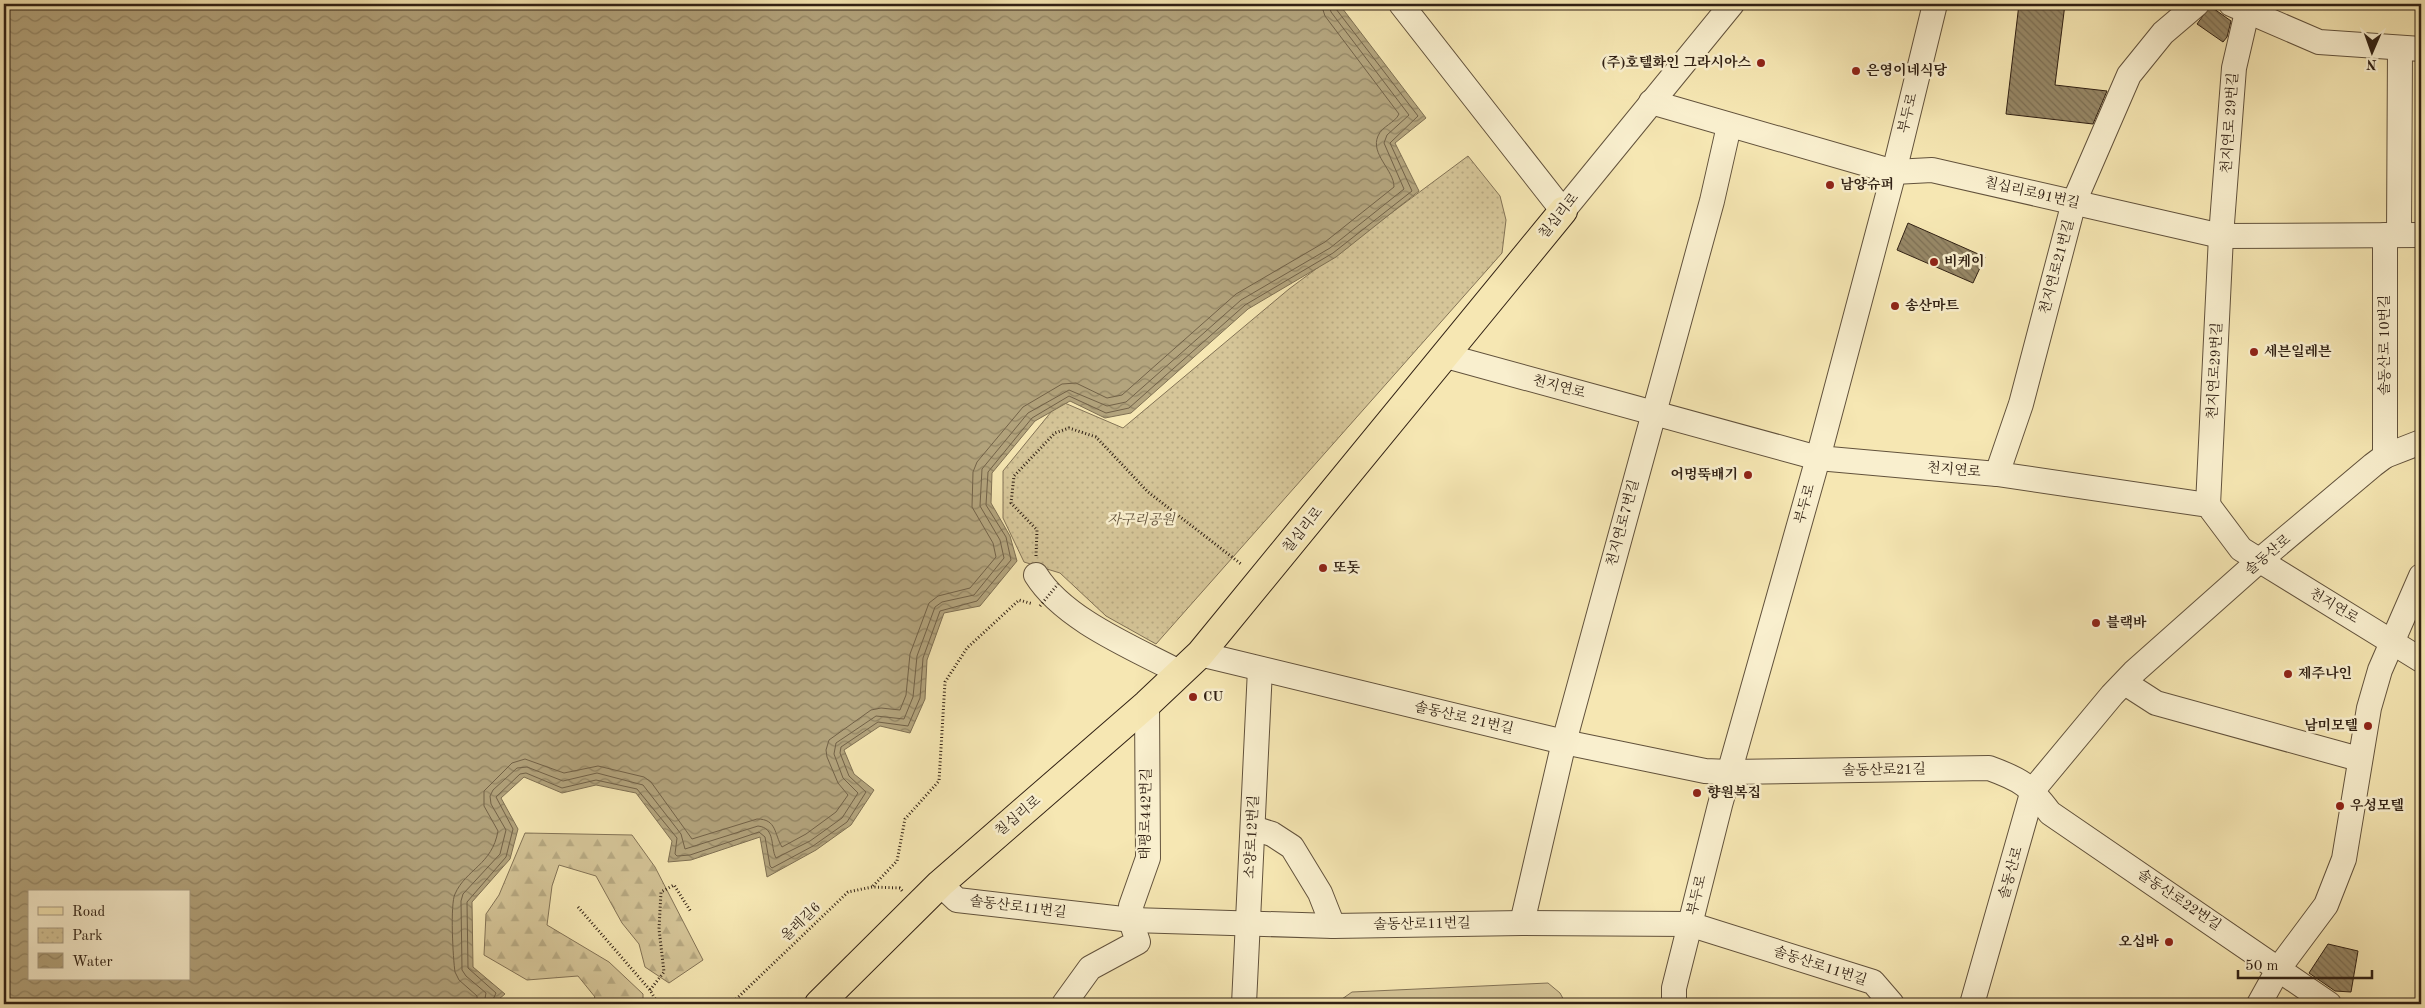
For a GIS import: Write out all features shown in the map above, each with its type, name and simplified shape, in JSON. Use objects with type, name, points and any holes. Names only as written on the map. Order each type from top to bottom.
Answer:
[{"type":"main road","name":"칠십리로","points":[[819,1004],[940,884],[1147,704],[1200,654],[1563,211]]},
{"type":"street","points":[[1401,4],[1563,211]]},
{"type":"street","name":"칠십리로","points":[[1563,211],[1732,4]]},
{"type":"street","name":"부두로","points":[[1674,1004],[1674,988],[1689,924],[1818,458],[1894,172],[1935,4]]},
{"type":"street","name":"천지연로21번길","points":[[1997,474],[2021,404],[2074,202],[2129,75],[2163,33],[2197,4]]},
{"type":"street","points":[[2239,8],[2319,42],[2411,48]]},
{"type":"street","name":"천지연로 29번길","points":[[2221,236],[2239,8]]},
{"type":"street","name":"솔동산로 10번길","points":[[2385,456],[2402,235],[2411,48]]},
{"type":"street","name":"칠십리로91번길","points":[[1651,102],[1894,172],[1932,170],[2221,236],[2402,235]]},
{"type":"street","name":"천지연로7번길","points":[[1522,922],[1564,742],[1712,201],[1729,126]]},
{"type":"street","name":"천지연로29번길","points":[[2208,506],[2221,236]]},
{"type":"street","name":"천지연로","points":[[1446,356],[1818,458],[1997,474],[2208,506],[2241,549],[2421,660]]},
{"type":"street","name":"솔동산로","points":[[1972,1004],[2033,790],[2112,695],[2134,672],[2260,560],[2385,456],[2421,442]]},
{"type":"street","points":[[1036,576],[1045,590],[1070,613],[1181,673]]},
{"type":"street","points":[[2259,1004],[2279,968],[2326,905],[2330,896],[2344,859],[2359,759],[2369,708],[2380,670],[2421,576]]},
{"type":"street","name":"솔동산로 21번길","points":[[1200,654],[1260,676],[1564,742],[1706,771],[1730,772]]},
{"type":"street","name":"소양로12번길","points":[[1244,1004],[1260,676]]},
{"type":"street","points":[[2125,683],[2156,703],[2359,759]]},
{"type":"street","name":"태평로442번길","points":[[1064,1004],[1090,968],[1138,942],[1132,920],[1131,906],[1148,858],[1147,704]]},
{"type":"street","name":"솔동산로21길","points":[[1730,772],[1989,768],[2012,777],[2033,790]]},
{"type":"street","name":"솔동산로22번길","points":[[2033,790],[2050,813],[2330,1004]]},
{"type":"street","points":[[1253,828],[1272,834],[1292,847],[1320,893],[1333,926]]},
{"type":"street","name":"솔동산로11번길","points":[[940,884],[958,900],[1132,920],[1333,926],[1522,922],[1689,924],[1873,982],[1892,1004]]},
{"type":"path","points":[[1036,576],[1037,530],[1011,503],[1014,476],[1054,433],[1069,428],[1096,438],[1148,492],[1241,564]]},
{"type":"path","points":[[872,887],[897,861],[905,819],[939,781],[945,682],[967,648],[1020,600],[1040,606],[1058,584]]},
{"type":"path","points":[[650,990],[664,972],[659,929],[661,892],[674,885],[691,912]]},
{"type":"path","name":"올레길6","points":[[731,1004],[848,892],[872,887],[900,888]]},
{"type":"path","points":[[578,907],[660,1004]]},
{"type":"green space","name":"자구리공원","points":[[1468,156],[1500,196],[1506,220],[1502,253],[1156,644],[1106,616],[1060,573],[1024,562],[1003,518],[1003,471],[1060,401],[1123,428],[1289,289]]},
{"type":"green space","points":[[525,833],[632,835],[655,867],[703,960],[669,983],[645,967],[639,944],[622,923],[596,876],[559,865],[552,886],[547,925],[609,962],[643,994],[643,1004],[590,1004],[595,997],[578,976],[527,980],[484,955],[486,914],[499,895]]},
{"type":"green space","points":[[1548,983],[1560,993],[1566,1004],[1338,1004],[1352,992]]},
{"type":"water","points":[[4,4],[1339,4],[1426,118],[1395,143],[1419,191],[1336,257],[1248,309],[1131,413],[1105,418],[1070,401],[1035,421],[992,473],[991,503],[1010,536],[1017,561],[980,606],[944,613],[927,660],[925,699],[910,733],[880,726],[844,750],[854,774],[874,790],[851,825],[816,850],[767,877],[760,837],[691,860],[668,862],[672,841],[636,793],[596,785],[562,793],[524,777],[501,798],[518,829],[510,859],[472,902],[473,967],[505,994],[493,1004],[4,1004]]},
{"type":"building","points":[[2019,4],[2065,4],[2055,85],[2107,91],[2093,124],[2006,114]]},
{"type":"building","points":[[2210,6],[2231,21],[2227,37],[2223,42],[2197,24]]},
{"type":"building","points":[[1908,223],[1985,257],[1973,283],[1897,250]]},
{"type":"building","points":[[2328,944],[2358,951],[2351,992],[2335,991],[2309,973]]},
{"type":"place","name":"(주)호텔화인 그라시아스","points":[[1761,63]]},
{"type":"place","name":"은영이네식당","points":[[1856,71]]},
{"type":"place","name":"남양슈퍼","points":[[1830,185]]},
{"type":"place","name":"비케이","points":[[1934,262]]},
{"type":"place","name":"송산마트","points":[[1895,306]]},
{"type":"place","name":"세븐일레븐","points":[[2254,352]]},
{"type":"place","name":"어멍뚝배기","points":[[1748,475]]},
{"type":"place","name":"또돗","points":[[1323,568]]},
{"type":"place","name":"블랙바","points":[[2096,623]]},
{"type":"place","name":"제주나인","points":[[2288,674]]},
{"type":"place","name":"CU","points":[[1193,697]]},
{"type":"place","name":"남미모텔","points":[[2368,726]]},
{"type":"place","name":"향원복집","points":[[1697,793]]},
{"type":"place","name":"우성모텔","points":[[2340,806]]},
{"type":"place","name":"오십바","points":[[2169,942]]}]
